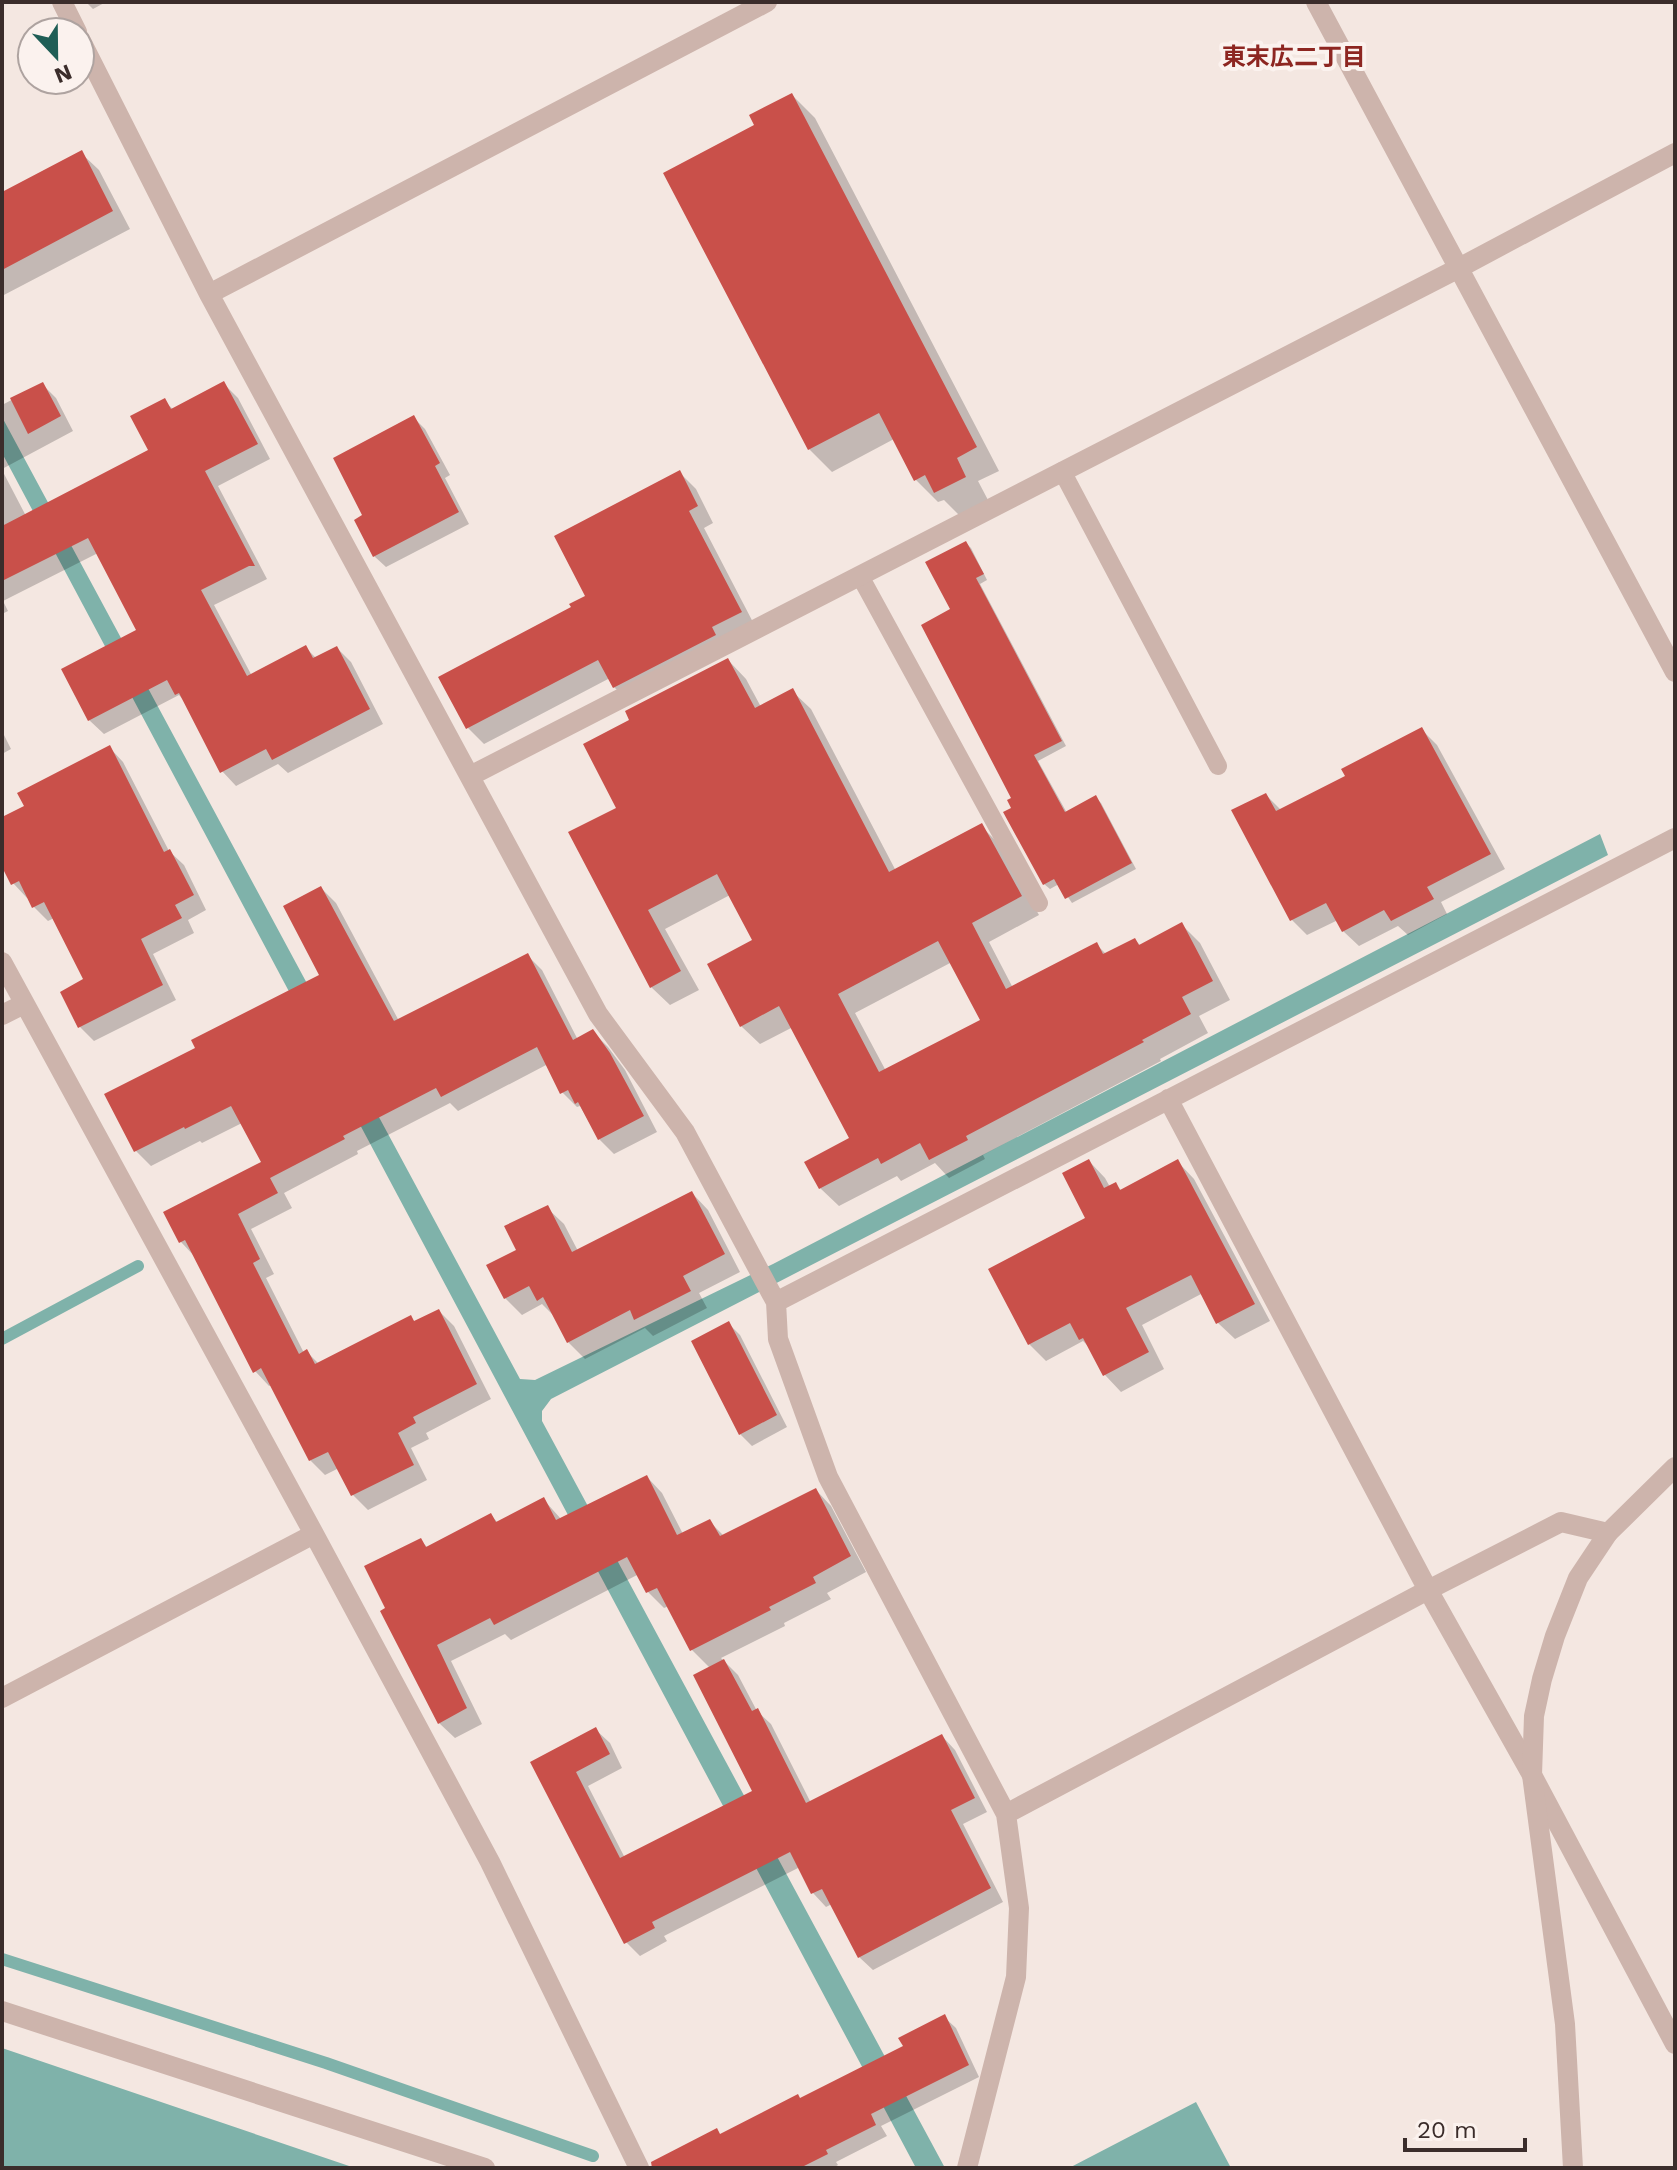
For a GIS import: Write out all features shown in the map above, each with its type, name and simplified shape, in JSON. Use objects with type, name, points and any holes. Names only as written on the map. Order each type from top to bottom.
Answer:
[{"type":"street","points":[[209,294],[767,2]]},
{"type":"street","points":[[1316,2],[1675,672]]},
{"type":"street","points":[[96,71],[209,294],[598,1014],[685,1132],[773,1296],[778,1339],[828,1477],[1006,1814],[1019,1908],[1016,1977],[967,2168]]},
{"type":"street","points":[[470,776],[1457,269],[1675,153]]},
{"type":"street","points":[[773,1296],[1168,1099],[1675,838]]},
{"type":"street","points":[[2,962],[490,1862],[639,2168]]},
{"type":"street","points":[[2,1015],[24,1004]]},
{"type":"street","points":[[1168,1099],[1428,1590],[1532,1775],[1675,2044]]},
{"type":"street","points":[[1573,2168],[1565,2024],[1532,1775],[1534,1716],[1546,1665],[1578,1578],[1608,1533],[1675,1467]]},
{"type":"street","points":[[1006,1814],[1561,1522],[1608,1533]]},
{"type":"street","points":[[2,1698],[314,1534]]},
{"type":"street","points":[[2,2011],[485,2168]]},
{"type":"lane","points":[[1062,471],[1218,766]]},
{"type":"lane","points":[[860,576],[1039,903]]},
{"type":"water","points":[[2,417],[520,1379],[535,1380],[773,1264],[1600,834],[1608,855],[551,1399],[542,1411],[542,1421],[945,2168],[916,2168],[2,453]]},
{"type":"water","points":[[2,2048],[355,2168],[2,2168]]},
{"type":"water","points":[[1196,2102],[1231,2168],[1069,2168]]},
{"type":"building","points":[[792,93],[977,447],[957,458],[966,477],[934,493],[925,475],[914,481],[879,413],[808,450],[663,173],[754,125],[749,115]]},
{"type":"building","points":[[82,150],[113,211],[2,270],[2,192]]},
{"type":"building","points":[[224,381],[258,444],[205,471],[255,566],[249,566],[201,590],[247,676],[306,645],[313,658],[337,646],[370,709],[272,760],[266,749],[220,773],[179,693],[175,695],[167,680],[88,721],[61,669],[136,630],[88,538],[2,581],[2,526],[148,450],[130,416],[165,398],[171,409]]},
{"type":"building","points":[[43,382],[61,416],[28,434],[10,398]]},
{"type":"building","points":[[414,415],[440,463],[435,466],[459,512],[373,557],[354,520],[362,515],[333,458]]},
{"type":"building","points":[[680,470],[698,506],[689,511],[742,612],[712,627],[716,635],[613,688],[598,660],[466,729],[438,677],[571,607],[569,604],[585,596],[554,536]]},
{"type":"building","points":[[966,541],[984,574],[976,578],[1062,741],[1034,755],[1065,812],[1096,795],[1132,863],[1065,899],[1054,879],[1043,885],[1003,812],[1011,808],[1007,800],[1011,798],[921,625],[950,609],[925,562]]},
{"type":"building","points":[[728,658],[755,708],[793,688],[889,872],[982,823],[1022,896],[972,923],[1006,989],[1097,942],[1103,954],[1135,938],[1139,945],[1182,922],[1213,981],[1182,997],[1191,1014],[966,1136],[968,1140],[929,1160],[920,1143],[881,1164],[878,1158],[819,1189],[804,1162],[849,1138],[779,1006],[740,1027],[707,964],[752,940],[717,874],[648,910],[681,971],[650,988],[568,832],[616,808],[583,744],[629,720],[625,711]],"holes":[[[938,941],[980,1020],[879,1072],[838,994]]]},
{"type":"building","points":[[1422,727],[1491,854],[1427,887],[1434,899],[1391,921],[1384,910],[1342,932],[1326,903],[1290,921],[1231,810],[1266,793],[1276,811],[1345,776],[1341,769]]},
{"type":"building","points":[[110,745],[164,852],[170,849],[194,895],[175,905],[182,918],[141,939],[163,985],[78,1028],[60,992],[83,979],[44,902],[32,908],[19,881],[11,885],[2,867],[2,817],[24,806],[17,793]]},
{"type":"building","points":[[321,886],[394,1021],[528,953],[573,1040],[593,1029],[610,1053],[644,1116],[598,1140],[578,1102],[575,1104],[568,1090],[560,1094],[537,1047],[441,1097],[436,1088],[343,1136],[345,1139],[270,1178],[278,1193],[238,1214],[260,1259],[253,1263],[299,1354],[307,1349],[315,1364],[411,1315],[414,1321],[439,1309],[477,1384],[413,1417],[416,1423],[398,1433],[414,1465],[351,1496],[328,1452],[309,1461],[261,1368],[253,1373],[185,1240],[179,1243],[163,1212],[261,1162],[231,1106],[134,1152],[104,1094],[195,1048],[191,1040],[319,975],[283,906]]},
{"type":"building","points":[[1089,1159],[1104,1188],[1116,1182],[1120,1190],[1178,1159],[1255,1304],[1216,1324],[1191,1275],[1126,1308],[1149,1352],[1103,1376],[1083,1338],[1079,1340],[1070,1323],[1028,1345],[988,1269],[1085,1218],[1062,1173]]},
{"type":"building","points":[[692,1191],[725,1254],[683,1276],[691,1291],[634,1320],[630,1310],[567,1343],[543,1297],[537,1301],[529,1286],[504,1299],[486,1265],[516,1250],[504,1226],[548,1205],[572,1252]]},
{"type":"building","points":[[729,1321],[777,1415],[739,1435],[691,1341]]},
{"type":"building","points":[[647,1475],[677,1535],[710,1519],[720,1536],[816,1488],[851,1556],[813,1577],[816,1583],[769,1607],[771,1610],[690,1651],[657,1588],[646,1593],[627,1557],[494,1625],[490,1618],[437,1645],[467,1708],[438,1724],[380,1611],[385,1608],[364,1566],[421,1538],[426,1547],[491,1513],[496,1522],[544,1497],[556,1520]]},
{"type":"building","points":[[724,1659],[752,1711],[758,1708],[806,1803],[942,1734],[975,1798],[951,1810],[991,1888],[858,1958],[822,1889],[811,1894],[790,1852],[652,1922],[655,1928],[624,1944],[530,1762],[596,1727],[610,1754],[576,1772],[620,1858],[752,1791],[693,1675]]},
{"type":"building","points":[[945,2014],[969,2065],[871,2114],[876,2125],[826,2150],[828,2154],[800,2168],[652,2168],[651,2162],[717,2128],[720,2134],[903,2046],[898,2038]]},
{"type":"waterway","points":[[2,1339],[138,1266]]},
{"type":"waterway","points":[[2,1959],[326,2063],[593,2156]]},
{"type":"district","name":"東末広二丁目","points":[[1294,57]]}]
